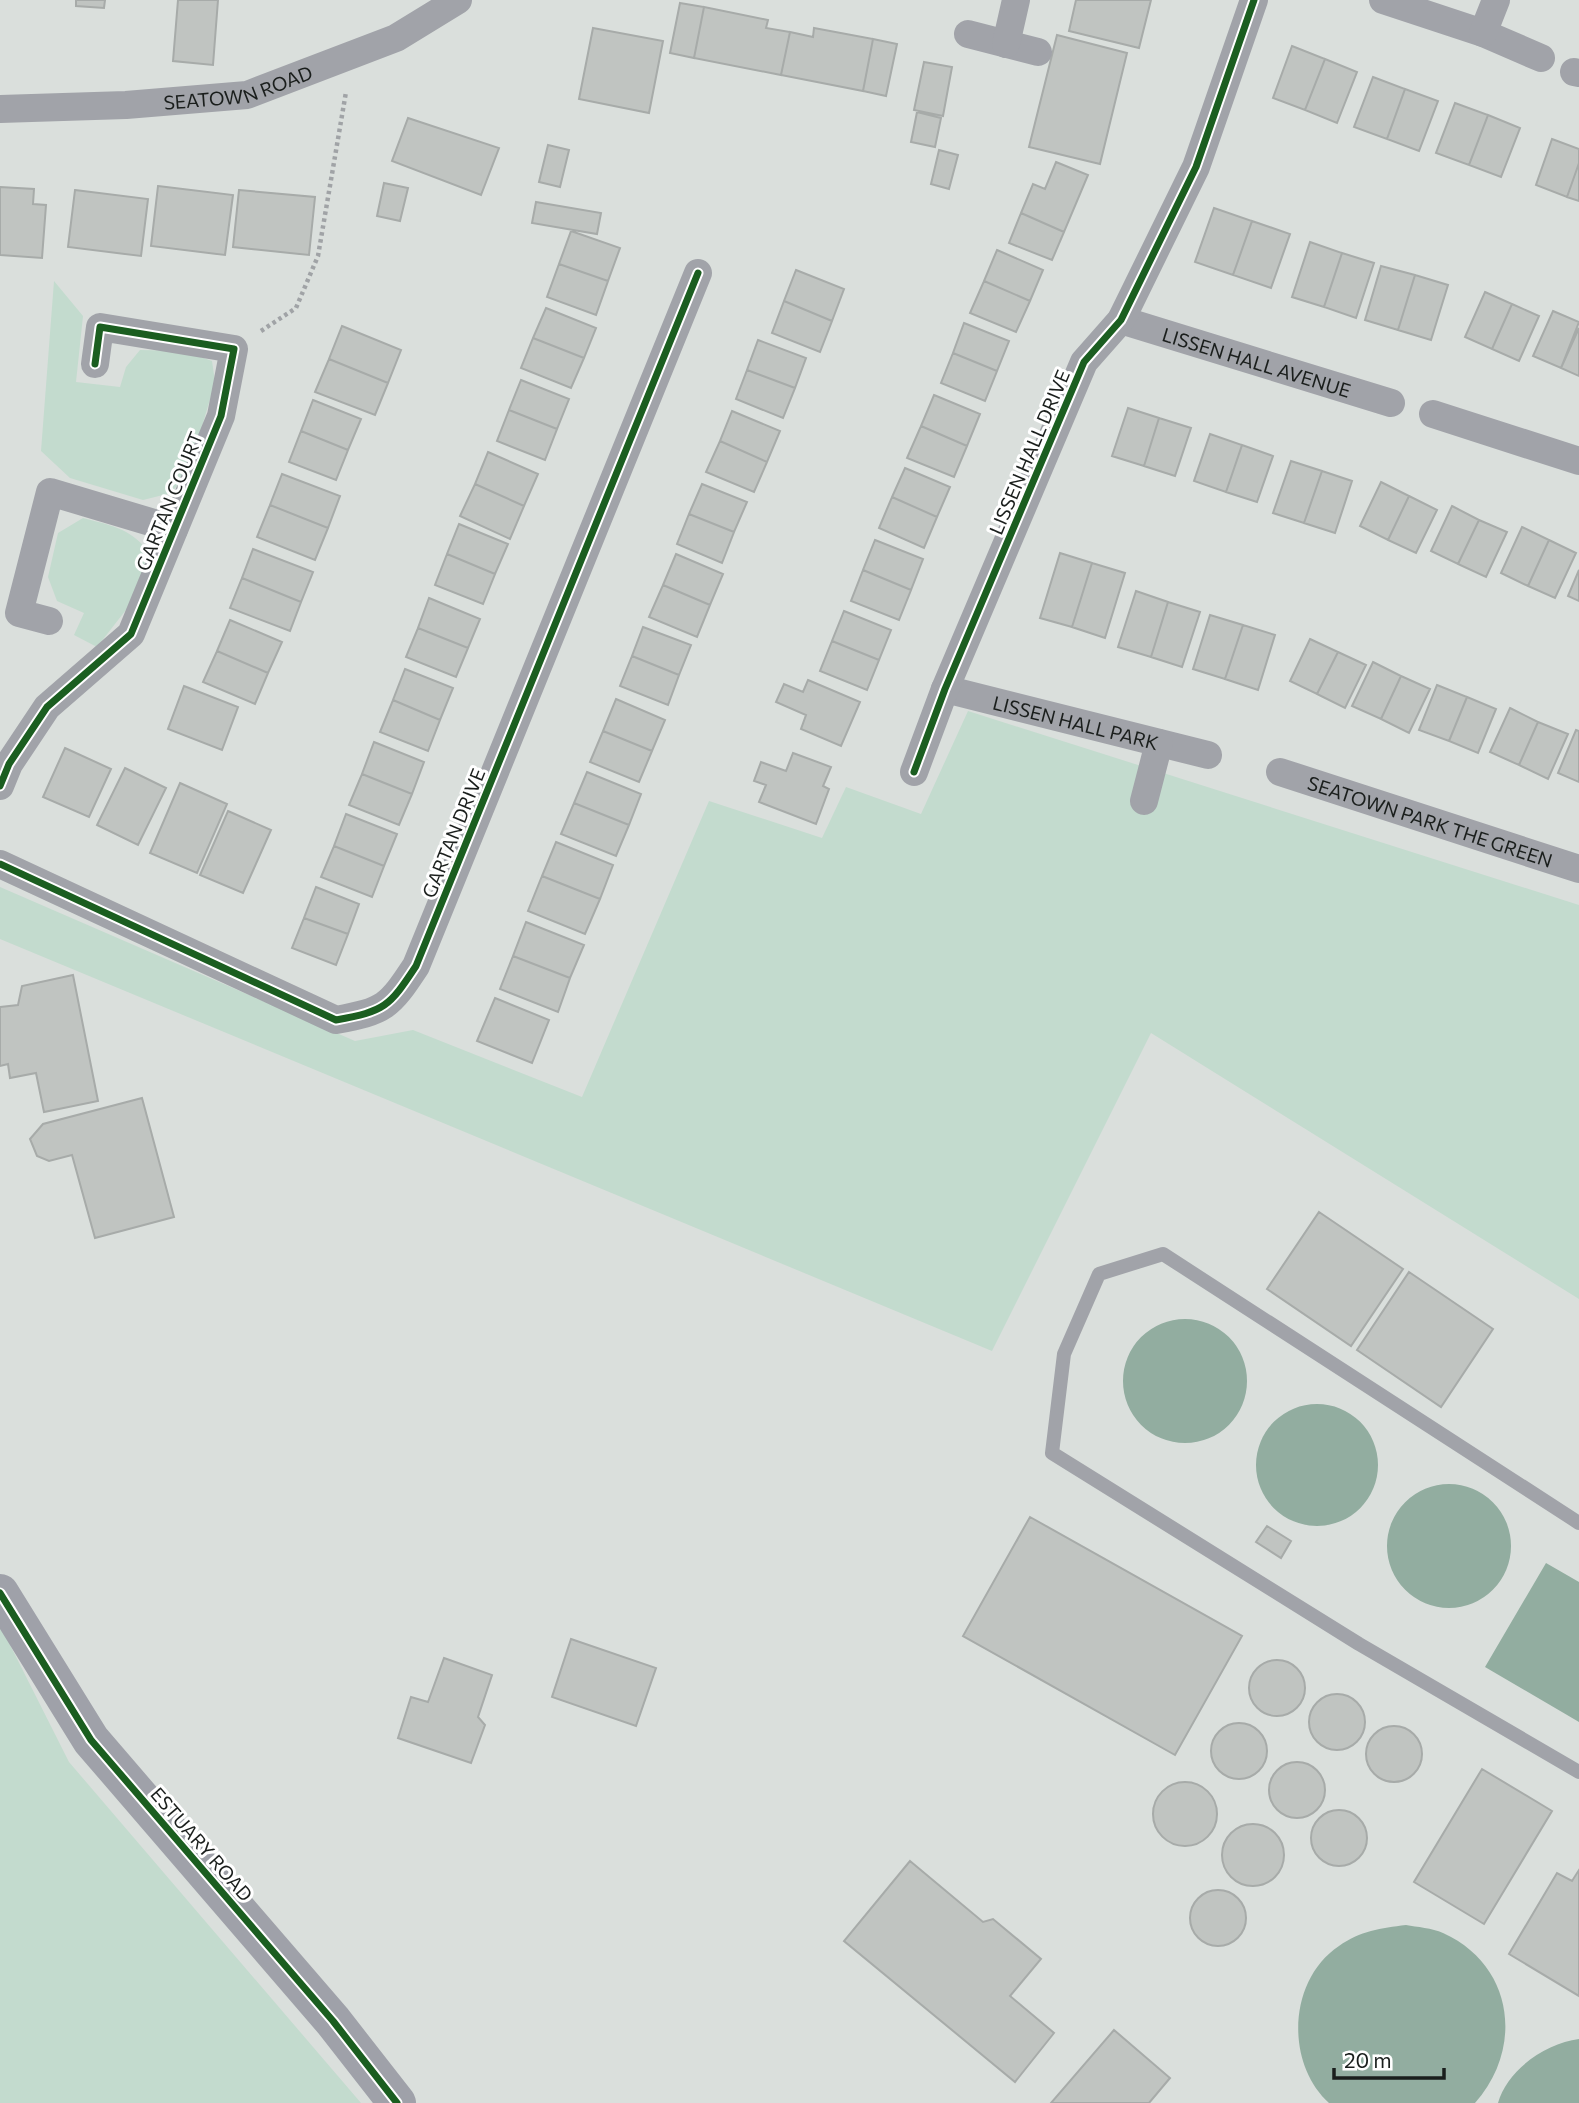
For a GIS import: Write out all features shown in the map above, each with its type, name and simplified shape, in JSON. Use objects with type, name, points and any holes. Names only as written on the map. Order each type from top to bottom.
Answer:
[{"type":"street","name":"SEATOWN ROAD","points":[[0,109],[126,105],[247,95],[396,38],[458,0]]},
{"type":"street","points":[[1006,44],[1016,0]]},
{"type":"street","name":"LISSEN HALL DRIVE","points":[[915,772],[945,689],[1084,362],[1121,320],[1196,167],[1254,0]]},
{"type":"street","points":[[1383,0],[1483,33],[1541,58]]},
{"type":"street","points":[[1483,33],[1496,0]]},
{"type":"street","points":[[968,34],[1038,52]]},
{"type":"street","name":"GARTAN DRIVE","points":[[0,864],[336,1020],[368,1014],[394,1000],[416,966],[698,273]]},
{"type":"street","name":"LISSEN HALL AVENUE","points":[[1121,320],[1391,403]]},
{"type":"street","points":[[95,364],[100,327],[234,349]]},
{"type":"street","name":"GARTAN COURT","points":[[0,786],[9,764],[47,706],[131,634],[221,416],[234,349]]},
{"type":"street","points":[[1433,414],[1579,461]]},
{"type":"street","points":[[49,621],[19,612],[50,492],[174,529]]},
{"type":"street","name":"LISSEN HALL PARK","points":[[945,689],[1208,755]]},
{"type":"street","points":[[1144,801],[1159,743]]},
{"type":"street","name":"SEATOWN PARK THE GREEN","points":[[1280,772],[1579,869]]},
{"type":"street","name":"ESTUARY ROAD","points":[[0,1593],[91,1740],[332,2021],[397,2103]]},
{"type":"lane","points":[[1579,1523],[1163,1254],[1099,1274],[1064,1354],[1052,1453],[1359,1644],[1579,1772]]},
{"type":"path","points":[[234,349],[296,308],[318,256],[347,83],[338,60]]},
{"type":"shaded area","points":[[54,281],[83,316],[76,382],[120,387],[126,367],[140,350],[184,351],[212,361],[215,382],[189,471],[171,493],[143,500],[70,478],[41,451]]},
{"type":"shaded area","points":[[83,518],[126,532],[147,550],[140,592],[97,647],[74,635],[84,613],[57,601],[48,577],[58,533]]},
{"type":"shaded area","points":[[968,711],[1579,905],[1579,1299],[1151,1033],[992,1351],[0,939],[0,887],[355,1041],[413,1030],[582,1097],[709,801],[822,838],[846,787],[921,814]]},
{"type":"shaded area","points":[[1185,1319],[1209,1324],[1229,1337],[1242,1357],[1247,1381],[1242,1405],[1229,1425],[1209,1438],[1185,1443],[1161,1438],[1141,1425],[1128,1405],[1123,1381],[1128,1357],[1141,1337],[1161,1324]]},
{"type":"shaded area","points":[[1317,1404],[1340,1408],[1360,1422],[1374,1442],[1378,1465],[1374,1488],[1360,1508],[1340,1522],[1317,1526],[1294,1522],[1274,1508],[1260,1488],[1256,1465],[1260,1442],[1274,1422],[1294,1408]]},
{"type":"shaded area","points":[[1449,1484],[1473,1489],[1493,1502],[1506,1522],[1511,1546],[1506,1570],[1493,1590],[1473,1603],[1449,1608],[1425,1603],[1405,1590],[1392,1570],[1387,1546],[1392,1522],[1405,1502],[1425,1489]]},
{"type":"shaded area","points":[[1546,1563],[1579,1582],[1579,1722],[1485,1667]]},
{"type":"shaded area","points":[[0,1625],[69,1762],[361,2103],[0,2103]]},
{"type":"shaded area","points":[[1406,1925],[1443,1933],[1467,1947],[1485,1965],[1497,1986],[1504,2009],[1505,2033],[1501,2058],[1491,2081],[1475,2103],[1329,2103],[1315,2086],[1299,2045],[1298,2022],[1310,1979],[1322,1961],[1347,1941],[1371,1931]]},
{"type":"shaded area","points":[[1579,2039],[1579,2103],[1498,2103],[1510,2080],[1530,2060],[1554,2046]]},
{"type":"building","points":[[76,0],[105,0],[104,8],[76,6]]},
{"type":"building","points":[[178,0],[218,0],[213,65],[173,61]]},
{"type":"building","points":[[1076,0],[1151,0],[1139,48],[1069,31]]},
{"type":"building","points":[[680,3],[704,7],[694,58],[670,53]]},
{"type":"building","points":[[704,7],[768,20],[766,28],[790,32],[781,75],[694,58]]},
{"type":"building","points":[[593,28],[663,41],[649,113],[579,99]]},
{"type":"building","points":[[814,28],[873,39],[863,91],[781,75],[790,32],[813,37]]},
{"type":"building","points":[[1057,35],[1127,53],[1100,164],[1029,147]]},
{"type":"building","points":[[873,39],[897,44],[886,96],[863,91]]},
{"type":"building","points":[[1292,46],[1325,59],[1305,110],[1273,98]]},
{"type":"building","points":[[1325,59],[1357,72],[1337,123],[1305,110]]},
{"type":"building","points":[[924,62],[952,67],[943,116],[914,110]]},
{"type":"building","points":[[1373,77],[1405,89],[1387,139],[1354,127]]},
{"type":"building","points":[[1405,89],[1438,101],[1419,151],[1387,139]]},
{"type":"building","points":[[1455,103],[1488,115],[1469,165],[1436,153]]},
{"type":"building","points":[[917,112],[941,118],[935,147],[911,142]]},
{"type":"building","points":[[1488,115],[1520,128],[1501,177],[1469,165]]},
{"type":"building","points":[[408,118],[499,148],[481,195],[392,161]]},
{"type":"building","points":[[1552,139],[1579,149],[1579,163],[1567,197],[1536,185]]},
{"type":"building","points":[[548,145],[569,150],[560,187],[539,182]]},
{"type":"building","points":[[939,150],[958,155],[949,189],[931,184]]},
{"type":"building","points":[[1056,162],[1088,175],[1064,232],[1021,213],[1033,184],[1045,189]]},
{"type":"building","points":[[1579,163],[1579,201],[1567,197]]},
{"type":"building","points":[[384,183],[408,188],[400,221],[377,216]]},
{"type":"building","points":[[158,186],[233,195],[225,255],[151,246]]},
{"type":"building","points":[[0,187],[34,189],[33,204],[46,205],[42,258],[0,255]]},
{"type":"building","points":[[75,190],[148,199],[141,256],[68,247]]},
{"type":"building","points":[[239,190],[315,197],[309,255],[233,247]]},
{"type":"building","points":[[536,202],[601,213],[597,234],[532,223]]},
{"type":"building","points":[[1214,208],[1252,221],[1233,275],[1195,262]]},
{"type":"building","points":[[1021,213],[1064,232],[1052,260],[1009,243]]},
{"type":"building","points":[[1252,221],[1290,234],[1271,288],[1233,275]]},
{"type":"building","points":[[571,231],[620,248],[608,281],[559,264]]},
{"type":"building","points":[[1310,242],[1342,253],[1324,307],[1292,297]]},
{"type":"building","points":[[997,250],[1043,270],[1030,301],[984,281]]},
{"type":"building","points":[[1342,253],[1374,263],[1356,318],[1324,307]]},
{"type":"building","points":[[559,264],[608,281],[596,315],[547,297]]},
{"type":"building","points":[[1381,266],[1415,275],[1398,330],[1365,320]]},
{"type":"building","points":[[796,270],[844,289],[832,321],[784,301]]},
{"type":"building","points":[[1415,275],[1448,285],[1431,340],[1398,330]]},
{"type":"building","points":[[984,281],[1030,301],[1016,332],[970,313]]},
{"type":"building","points":[[1485,292],[1512,304],[1492,349],[1465,337]]},
{"type":"building","points":[[784,301],[832,321],[820,352],[772,333]]},
{"type":"building","points":[[1512,304],[1539,316],[1519,361],[1492,349]]},
{"type":"building","points":[[546,308],[596,328],[584,358],[533,338]]},
{"type":"building","points":[[1553,311],[1579,322],[1561,368],[1533,356]]},
{"type":"building","points":[[964,323],[1009,341],[997,371],[953,353]]},
{"type":"building","points":[[342,326],[401,350],[388,383],[329,359]]},
{"type":"building","points":[[1579,328],[1579,376],[1561,368]]},
{"type":"building","points":[[533,338],[584,358],[571,388],[521,368]]},
{"type":"building","points":[[758,340],[806,358],[795,388],[747,370]]},
{"type":"building","points":[[953,353],[997,371],[985,401],[941,383]]},
{"type":"building","points":[[329,359],[388,383],[375,415],[315,392]]},
{"type":"building","points":[[747,370],[795,388],[783,418],[736,399]]},
{"type":"building","points":[[521,380],[569,399],[557,429],[509,410]]},
{"type":"building","points":[[934,395],[980,414],[967,446],[921,426]]},
{"type":"building","points":[[313,400],[361,419],[348,450],[301,431]]},
{"type":"building","points":[[1128,408],[1159,418],[1144,466],[1112,456]]},
{"type":"building","points":[[509,410],[557,429],[545,460],[497,441]]},
{"type":"building","points":[[732,411],[780,431],[767,462],[720,441]]},
{"type":"building","points":[[1159,418],[1191,428],[1175,476],[1144,466]]},
{"type":"building","points":[[921,426],[967,446],[954,477],[907,458]]},
{"type":"building","points":[[301,431],[348,450],[336,480],[289,462]]},
{"type":"building","points":[[1210,434],[1242,445],[1226,492],[1194,481]]},
{"type":"building","points":[[720,441],[767,462],[754,492],[706,472]]},
{"type":"building","points":[[1242,445],[1273,456],[1257,502],[1226,492]]},
{"type":"building","points":[[488,452],[538,474],[524,506],[475,484]]},
{"type":"building","points":[[1291,461],[1322,471],[1304,523],[1273,513]]},
{"type":"building","points":[[905,468],[950,487],[937,517],[892,497]]},
{"type":"building","points":[[1322,471],[1352,481],[1335,533],[1304,523]]},
{"type":"building","points":[[282,474],[340,496],[328,528],[270,505]]},
{"type":"building","points":[[1381,482],[1409,496],[1388,540],[1360,526]]},
{"type":"building","points":[[475,484],[524,506],[510,539],[460,516]]},
{"type":"building","points":[[702,484],[747,502],[734,532],[689,514]]},
{"type":"building","points":[[1409,496],[1437,510],[1416,553],[1388,540]]},
{"type":"building","points":[[892,497],[937,517],[924,548],[879,528]]},
{"type":"building","points":[[270,505],[328,528],[315,560],[257,537]]},
{"type":"building","points":[[1452,506],[1479,520],[1458,564],[1431,551]]},
{"type":"building","points":[[689,514],[734,532],[722,563],[677,544]]},
{"type":"building","points":[[1479,520],[1507,532],[1486,577],[1458,564]]},
{"type":"building","points":[[459,524],[508,544],[495,574],[447,554]]},
{"type":"building","points":[[1522,527],[1549,540],[1528,586],[1501,573]]},
{"type":"building","points":[[875,540],[923,559],[911,590],[863,570]]},
{"type":"building","points":[[1549,540],[1576,553],[1555,598],[1528,586]]},
{"type":"building","points":[[253,549],[313,572],[301,602],[242,578]]},
{"type":"building","points":[[1060,553],[1092,563],[1072,627],[1040,618]]},
{"type":"building","points":[[447,554],[495,574],[483,604],[435,585]]},
{"type":"building","points":[[676,554],[723,574],[710,605],[663,585]]},
{"type":"building","points":[[1092,563],[1125,573],[1105,638],[1072,627]]},
{"type":"building","points":[[863,570],[911,590],[899,620],[851,601]]},
{"type":"building","points":[[1579,570],[1579,601],[1568,596]]},
{"type":"building","points":[[242,578],[301,602],[290,631],[230,608]]},
{"type":"building","points":[[663,585],[710,605],[697,637],[649,617]]},
{"type":"building","points":[[1136,591],[1168,602],[1151,657],[1118,647]]},
{"type":"building","points":[[429,598],[480,619],[468,648],[418,628]]},
{"type":"building","points":[[1168,602],[1200,612],[1182,667],[1151,657]]},
{"type":"building","points":[[844,611],[891,630],[879,660],[832,641]]},
{"type":"building","points":[[1210,615],[1243,625],[1225,679],[1193,669]]},
{"type":"building","points":[[230,620],[282,642],[268,673],[217,651]]},
{"type":"building","points":[[1243,625],[1275,635],[1258,690],[1225,679]]},
{"type":"building","points":[[643,627],[691,645],[679,675],[632,656]]},
{"type":"building","points":[[418,628],[468,648],[456,677],[406,657]]},
{"type":"building","points":[[1310,639],[1338,652],[1317,694],[1290,681]]},
{"type":"building","points":[[832,641],[879,660],[867,690],[820,671]]},
{"type":"building","points":[[217,651],[268,673],[255,704],[203,682]]},
{"type":"building","points":[[1338,652],[1366,665],[1345,708],[1317,694]]},
{"type":"building","points":[[632,656],[679,675],[668,705],[620,686]]},
{"type":"building","points":[[1373,662],[1401,676],[1381,719],[1352,706]]},
{"type":"building","points":[[405,669],[453,688],[440,720],[393,700]]},
{"type":"building","points":[[1401,676],[1430,689],[1409,733],[1381,719]]},
{"type":"building","points":[[808,680],[860,702],[841,746],[801,729],[806,715],[776,702],[784,684],[803,692]]},
{"type":"building","points":[[1437,685],[1467,697],[1449,741],[1419,730]]},
{"type":"building","points":[[184,686],[238,707],[222,750],[168,729]]},
{"type":"building","points":[[1467,697],[1496,709],[1478,753],[1449,741]]},
{"type":"building","points":[[616,699],[665,720],[652,751],[603,731]]},
{"type":"building","points":[[393,700],[440,720],[428,751],[380,732]]},
{"type":"building","points":[[1510,708],[1538,722],[1519,765],[1490,752]]},
{"type":"building","points":[[1538,722],[1568,734],[1548,779],[1519,765]]},
{"type":"building","points":[[1576,730],[1579,731],[1579,782],[1558,773]]},
{"type":"building","points":[[603,731],[652,751],[639,782],[590,762]]},
{"type":"building","points":[[374,742],[424,762],[412,794],[362,774]]},
{"type":"building","points":[[65,748],[111,769],[89,817],[43,797]]},
{"type":"building","points":[[793,753],[831,767],[823,786],[829,789],[816,824],[759,802],[766,785],[754,781],[761,762],[786,771]]},
{"type":"building","points":[[125,768],[166,788],[138,845],[97,825]]},
{"type":"building","points":[[587,772],[641,794],[629,825],[574,803]]},
{"type":"building","points":[[362,774],[412,794],[399,825],[349,805]]},
{"type":"building","points":[[180,783],[227,804],[197,873],[150,853]]},
{"type":"building","points":[[574,803],[629,825],[616,856],[561,834]]},
{"type":"building","points":[[228,811],[271,830],[243,893],[200,875]]},
{"type":"building","points":[[346,814],[397,834],[384,866],[334,846]]},
{"type":"building","points":[[556,842],[613,865],[600,899],[542,876]]},
{"type":"building","points":[[334,846],[384,866],[372,897],[321,877]]},
{"type":"building","points":[[542,876],[600,899],[585,934],[528,911]]},
{"type":"building","points":[[316,887],[359,904],[348,934],[304,918]]},
{"type":"building","points":[[304,918],[348,934],[336,965],[292,948]]},
{"type":"building","points":[[526,922],[584,945],[570,978],[513,956]]},
{"type":"building","points":[[513,956],[570,978],[558,1012],[500,989]]},
{"type":"building","points":[[73,975],[98,1101],[44,1112],[36,1073],[10,1078],[8,1064],[0,1066],[0,1007],[18,1005],[22,986]]},
{"type":"building","points":[[495,998],[549,1020],[532,1063],[477,1041]]},
{"type":"building","points":[[142,1098],[174,1217],[95,1238],[72,1155],[49,1161],[37,1156],[30,1139],[43,1124]]},
{"type":"building","points":[[1319,1212],[1403,1269],[1351,1346],[1267,1289]]},
{"type":"building","points":[[1409,1272],[1493,1329],[1441,1407],[1357,1350]]},
{"type":"building","points":[[1030,1517],[1242,1636],[1175,1755],[963,1636]]},
{"type":"building","points":[[1267,1526],[1291,1541],[1281,1558],[1256,1542]]},
{"type":"building","points":[[571,1639],[656,1668],[636,1726],[552,1697]]},
{"type":"building","points":[[444,1658],[492,1675],[478,1717],[485,1725],[471,1763],[398,1738],[411,1697],[428,1702]]},
{"type":"building","points":[[1271,1660],[1283,1660],[1297,1668],[1305,1682],[1303,1699],[1297,1708],[1283,1716],[1271,1716],[1254,1704],[1249,1694],[1249,1682],[1261,1665]]},
{"type":"building","points":[[1331,1694],[1343,1694],[1357,1702],[1365,1716],[1363,1733],[1357,1742],[1343,1750],[1331,1750],[1314,1738],[1309,1728],[1309,1716],[1321,1699]]},
{"type":"building","points":[[1233,1723],[1245,1723],[1259,1731],[1267,1745],[1265,1762],[1259,1771],[1245,1779],[1233,1779],[1216,1767],[1211,1757],[1211,1745],[1223,1728]]},
{"type":"building","points":[[1388,1726],[1400,1726],[1414,1734],[1422,1748],[1420,1765],[1414,1774],[1400,1782],[1388,1782],[1371,1770],[1366,1760],[1366,1748],[1378,1731]]},
{"type":"building","points":[[1292,1762],[1302,1762],[1317,1770],[1323,1779],[1323,1801],[1317,1810],[1302,1818],[1292,1818],[1274,1806],[1269,1795],[1269,1785],[1281,1767]]},
{"type":"building","points":[[1482,1769],[1552,1811],[1484,1924],[1414,1882]]},
{"type":"building","points":[[1179,1782],[1191,1782],[1208,1791],[1215,1802],[1215,1826],[1208,1837],[1191,1846],[1179,1846],[1167,1841],[1158,1832],[1153,1820],[1153,1808],[1158,1796],[1167,1787]]},
{"type":"building","points":[[1333,1810],[1345,1810],[1359,1818],[1367,1832],[1365,1849],[1359,1858],[1345,1866],[1333,1866],[1316,1854],[1311,1844],[1311,1832],[1323,1815]]},
{"type":"building","points":[[1247,1824],[1259,1824],[1275,1833],[1282,1843],[1282,1867],[1275,1877],[1259,1886],[1247,1886],[1236,1881],[1227,1872],[1222,1861],[1222,1849],[1227,1838],[1236,1829]]},
{"type":"building","points":[[910,1861],[983,1922],[993,1919],[1041,1959],[1010,1996],[1054,2033],[1015,2082],[844,1941]]},
{"type":"building","points":[[1579,1870],[1579,1996],[1509,1954],[1557,1873],[1572,1881]]},
{"type":"building","points":[[1212,1890],[1224,1890],[1234,1894],[1242,1902],[1246,1918],[1242,1934],[1234,1942],[1224,1946],[1212,1946],[1202,1942],[1194,1934],[1190,1924],[1190,1912],[1194,1902],[1202,1894]]},
{"type":"building","points":[[1114,2030],[1170,2078],[1149,2103],[1051,2103]]},
{"type":"cycle path","points":[[914,772],[945,689],[1084,362],[1121,320],[1196,167],[1254,0]]},
{"type":"cycle path","points":[[0,864],[336,1020],[376,1010],[392,999],[416,966],[698,273]]},
{"type":"cycle path","points":[[0,786],[9,764],[47,707],[131,634],[221,416],[234,349],[100,327],[95,364]]},
{"type":"cycle path","points":[[0,1593],[91,1740],[333,2021],[397,2103]]}]
